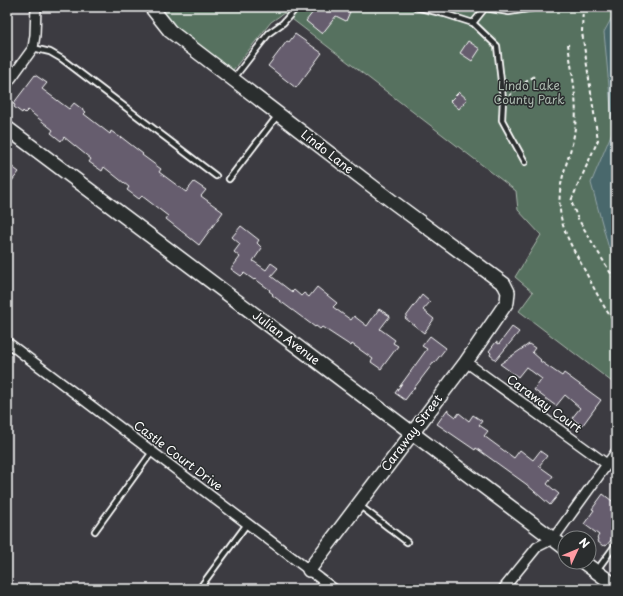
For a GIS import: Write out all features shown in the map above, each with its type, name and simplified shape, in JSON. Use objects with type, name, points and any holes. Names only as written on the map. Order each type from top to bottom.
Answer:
[{"type":"street","points":[[7,84],[33,48],[36,7]]},
{"type":"street","name":"Lindo Lane","points":[[151,7],[170,31],[393,202],[504,284],[508,292]]},
{"type":"street","name":"Julian Avenue","points":[[7,128],[557,542]]},
{"type":"street","name":"Caraway Street","points":[[309,570],[466,362],[507,302],[508,292]]},
{"type":"street","name":"Castle Court Drive","points":[[7,342],[309,570],[329,588]]},
{"type":"street","name":"Caraway Court","points":[[466,362],[608,465]]},
{"type":"street","points":[[503,589],[537,547],[553,539],[616,452]]},
{"type":"street","points":[[596,571],[616,586]]},
{"type":"lane","points":[[233,79],[269,33],[283,23],[298,7]]},
{"type":"lane","points":[[416,7],[445,14],[473,24],[497,46],[503,99],[502,120],[525,162]]},
{"type":"lane","points":[[473,24],[484,7],[509,12],[540,7]]},
{"type":"lane","points":[[33,48],[50,52],[62,59],[216,176]]},
{"type":"lane","points":[[230,179],[279,114]]},
{"type":"lane","points":[[95,531],[152,452]]},
{"type":"lane","points":[[358,504],[407,542]]},
{"type":"lane","points":[[199,589],[247,524]]},
{"type":"lane","points":[[596,571],[616,544]]},
{"type":"path","points":[[583,7],[582,32],[598,140],[571,201],[577,217],[616,282]]},
{"type":"path","points":[[568,44],[575,91],[576,117],[574,136],[560,185],[560,209],[564,231],[604,308],[616,324]]},
{"type":"path","points":[[503,99],[508,97],[520,86],[536,75]]},
{"type":"path","points":[[610,316],[616,314]]},
{"type":"green space","name":"Lindo Lake County Park","points":[[158,7],[616,7],[616,385],[519,311],[533,292],[515,277],[541,235],[518,210],[516,191],[284,13],[271,22],[233,70],[177,29]]},
{"type":"water","points":[[616,10],[616,258],[608,245],[591,183],[613,130],[604,32]]},
{"type":"building","points":[[317,7],[352,7],[346,21],[336,16],[322,34],[306,21]]},
{"type":"building","points":[[295,34],[322,53],[296,88],[268,66],[287,41],[289,42]]},
{"type":"building","points":[[468,41],[480,49],[472,61],[460,53]]},
{"type":"building","points":[[35,75],[47,83],[42,89],[69,109],[74,103],[86,112],[84,114],[110,134],[111,131],[143,154],[142,155],[161,169],[159,172],[186,192],[194,182],[206,190],[201,196],[223,212],[199,245],[166,219],[168,216],[142,196],[139,199],[127,190],[129,187],[104,167],[102,171],[89,162],[91,159],[64,137],[61,141],[51,133],[53,130],[28,110],[25,113],[23,111],[22,113],[14,107],[15,105],[13,104]]},
{"type":"building","points":[[459,92],[467,99],[459,109],[450,101]]},
{"type":"building","points":[[7,163],[19,172],[7,187]]},
{"type":"building","points":[[241,226],[259,240],[257,243],[262,248],[253,261],[266,270],[271,263],[278,268],[271,276],[292,292],[294,290],[301,296],[304,293],[309,297],[317,287],[337,303],[333,307],[351,320],[354,316],[367,326],[379,309],[390,316],[380,329],[395,340],[393,343],[398,346],[381,369],[371,362],[373,359],[352,344],[351,346],[322,327],[320,329],[316,326],[315,327],[272,295],[273,294],[269,291],[270,290],[255,279],[254,280],[244,273],[241,276],[231,269],[240,257],[234,252],[240,244],[232,237]]},
{"type":"building","points":[[422,295],[430,302],[423,310],[434,319],[424,333],[405,318]]},
{"type":"building","points":[[512,327],[519,332],[496,360],[490,355],[491,353],[489,351],[496,342],[499,344]]},
{"type":"building","points":[[430,336],[446,348],[405,400],[395,393],[427,349],[422,346]]},
{"type":"building","points":[[529,344],[535,348],[532,352],[541,360],[540,361],[562,376],[564,373],[601,400],[582,426],[572,418],[580,408],[565,395],[556,406],[534,390],[542,379],[526,367],[518,377],[500,364]]},
{"type":"building","points":[[447,410],[456,417],[459,413],[469,421],[473,415],[482,421],[479,425],[488,431],[484,436],[514,458],[520,450],[533,460],[540,451],[547,456],[539,466],[553,476],[547,484],[559,494],[550,505],[526,484],[476,448],[475,450],[437,424]]},
{"type":"building","points":[[603,494],[616,504],[616,534],[606,546],[603,546],[597,541],[599,535],[597,534],[597,530],[592,530],[584,524],[594,510],[592,509]]}]
